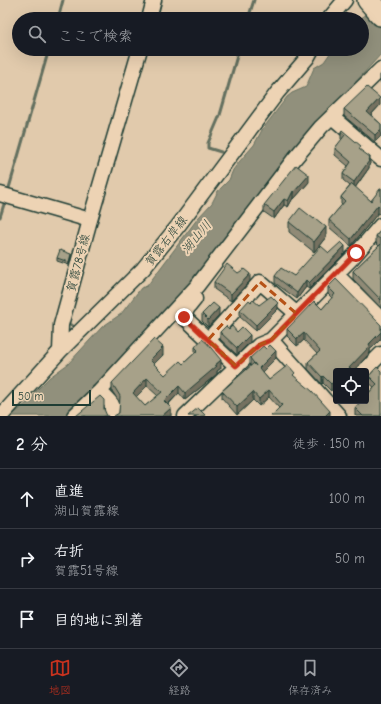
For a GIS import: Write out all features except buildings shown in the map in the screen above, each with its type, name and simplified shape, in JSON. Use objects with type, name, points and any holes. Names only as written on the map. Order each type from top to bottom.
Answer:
[{"type":"highway","points":[[368,0],[381,15]]},
{"type":"street","points":[[151,12],[154,0]]},
{"type":"street","points":[[335,12],[345,0]]},
{"type":"street","points":[[90,220],[138,56]]},
{"type":"street","name":"賀露右岸線","points":[[1,416],[60,351],[144,269],[178,226],[277,93],[309,56]]},
{"type":"street","points":[[74,416],[100,391],[197,286],[294,158],[320,128],[381,69]]},
{"type":"street","points":[[332,117],[381,159]]},
{"type":"street","name":"賀露78号線","points":[[0,194],[90,220],[62,325],[60,351]]},
{"type":"street","points":[[195,413],[236,366],[259,345],[271,340],[336,274],[381,225]]},
{"type":"street","points":[[336,274],[380,318],[381,321]]},
{"type":"street","points":[[208,340],[260,282],[297,314]]},
{"type":"street","points":[[197,286],[202,291],[187,309],[184,317],[236,366]]},
{"type":"street","points":[[271,340],[335,407]]},
{"type":"street","points":[[367,368],[381,354]]},
{"type":"street","points":[[100,391],[112,404],[112,416]]},
{"type":"highlighted area","points":[[260,282],[297,314],[271,340],[259,345],[236,366],[208,340]]},
{"type":"water","name":"湖山川","points":[[376,0],[381,0],[381,54],[287,157],[224,242],[167,310],[65,416],[11,416],[32,399],[36,391],[50,377],[68,364],[102,327],[121,314],[141,288],[147,286],[198,218],[212,203],[218,191],[229,180],[233,170],[254,145],[262,130],[287,97],[292,93],[306,87],[314,68],[324,62],[328,56],[369,56],[369,12],[367,12]]},
{"type":"waterway","points":[[60,12],[63,0]]},
{"type":"waterway","points":[[250,12],[254,0]]},
{"type":"waterway","points":[[9,188],[47,56]]},
{"type":"waterway","points":[[221,152],[208,148],[208,143],[220,115],[237,56]]},
{"type":"waterway","points":[[0,217],[5,201]]},
{"type":"waterway","points":[[69,320],[68,324],[75,327]]},
{"type":"route","points":[[184,317],[236,366],[259,345],[271,340],[356,253]]}]
